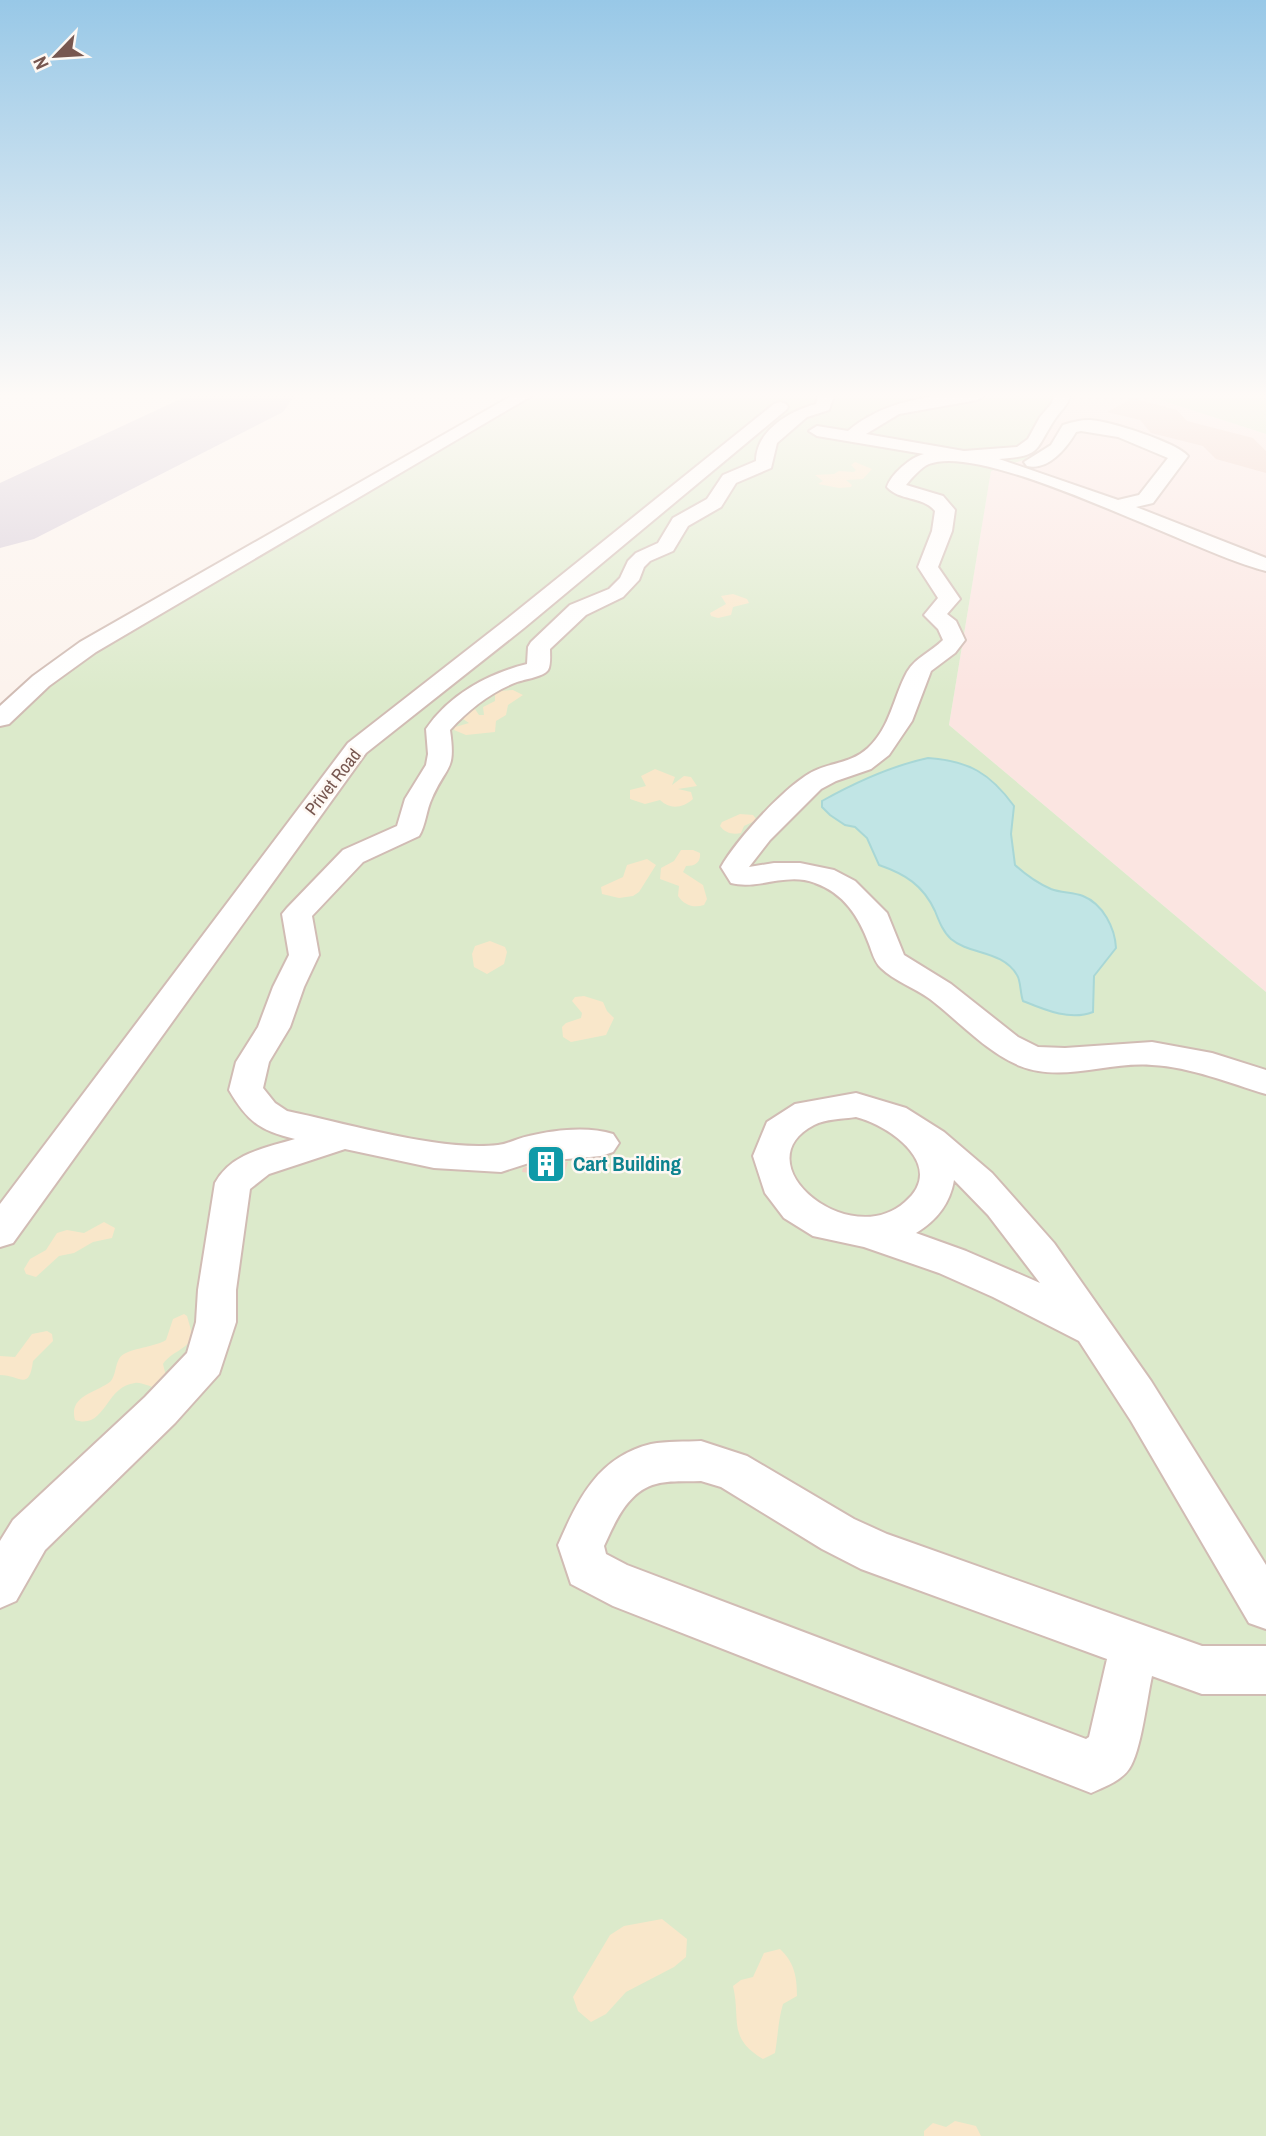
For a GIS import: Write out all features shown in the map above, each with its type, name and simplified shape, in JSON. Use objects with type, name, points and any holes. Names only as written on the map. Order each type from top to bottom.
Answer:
[{"type":"street","points":[[0,719],[41,681],[88,647],[352,495]]},
{"type":"street","name":"Privet Road","points":[[0,1233],[357,748],[516,623],[672,495]]},
{"type":"street","points":[[601,1143],[551,1145],[528,1149],[502,1159],[434,1155],[277,1122],[246,1090],[247,1072],[274,1028],[284,994],[306,949],[300,936],[298,914],[353,856],[409,830],[418,799],[439,765],[441,754],[438,729],[446,719],[485,687],[502,678],[538,668],[539,647],[578,610],[617,593],[629,580],[635,565],[643,557],[666,547],[680,522],[714,503],[719,495]]},
{"type":"street","points":[[916,495],[936,500],[946,510],[942,531],[928,567],[949,599],[935,615],[948,626],[954,640],[945,652],[920,670],[902,718],[877,754],[869,761],[820,778],[806,789],[746,849],[737,861],[738,872],[741,877],[746,877],[774,871],[800,871],[824,876],[845,887],[872,913],[891,961],[940,991],[1006,1045],[1033,1058],[1065,1060],[1152,1053],[1212,1065],[1266,1082]]},
{"type":"street","points":[[1085,495],[1197,541],[1266,565]]},
{"type":"street","points":[[1116,506],[1146,499],[1149,495]]},
{"type":"street","points":[[1146,499],[1153,515],[1165,528]]},
{"type":"street","points":[[1197,541],[1205,548],[1266,573]]},
{"type":"street","points":[[1095,1332],[1013,1286],[922,1249],[862,1232],[831,1227],[805,1215],[784,1197],[773,1178],[770,1157],[776,1139],[789,1123],[808,1111],[831,1106],[856,1105],[881,1111],[904,1122],[963,1164],[1010,1214],[1048,1263],[1095,1332],[1155,1423],[1203,1507],[1266,1606]]},
{"type":"street","points":[[256,1164],[272,1118]]},
{"type":"street","points":[[862,1232],[890,1228],[902,1223],[914,1217],[931,1201],[938,1180],[934,1158],[922,1138],[904,1122]]},
{"type":"street","points":[[0,1585],[29,1535],[169,1402],[205,1363],[216,1322],[217,1290],[233,1183],[256,1164],[312,1144],[347,1136]]},
{"type":"street","points":[[1134,1645],[1111,1752],[1091,1767],[613,1583],[587,1568],[581,1545],[603,1500],[624,1478],[652,1464],[701,1461],[732,1470],[838,1534],[877,1553],[1134,1645],[1202,1670],[1266,1670]]},
{"type":"shaded area","points":[[987,495],[1266,495],[1266,992],[949,725]]},
{"type":"green space","points":[[353,495],[987,495],[949,725],[1266,992],[1266,2136],[0,2136],[0,713],[11,696]]},
{"type":"sand","points":[[733,594],[747,599],[749,603],[733,607],[731,615],[718,618],[711,616],[710,613],[726,604],[721,596]]},
{"type":"sand","points":[[513,690],[523,695],[508,705],[506,715],[496,721],[495,732],[466,735],[454,730],[455,727],[469,723],[460,717],[475,709],[479,715],[484,715],[483,707],[495,701],[495,694]]},
{"type":"sand","points":[[655,769],[675,777],[672,785],[684,776],[691,777],[697,786],[678,789],[691,792],[693,799],[677,807],[660,800],[645,804],[630,799],[630,790],[646,786],[641,776]]},
{"type":"sand","points":[[740,814],[753,815],[757,820],[744,826],[738,834],[727,832],[720,826],[722,822]]},
{"type":"sand","points":[[681,850],[700,853],[698,862],[686,866],[683,872],[703,885],[707,899],[704,905],[687,904],[678,896],[679,886],[660,879],[661,868],[674,861]]},
{"type":"sand","points":[[647,859],[656,865],[639,892],[633,896],[619,898],[602,894],[601,887],[623,877],[627,865]]},
{"type":"sand","points":[[490,941],[505,947],[507,952],[504,964],[487,974],[474,967],[472,954],[475,946]]},
{"type":"sand","points":[[584,996],[603,1002],[614,1018],[606,1035],[571,1042],[563,1037],[562,1027],[581,1018],[582,1013],[572,1001],[575,997]]},
{"type":"sand","points":[[104,1222],[115,1228],[112,1238],[93,1242],[74,1253],[59,1256],[36,1277],[26,1274],[24,1269],[30,1259],[46,1250],[57,1233],[67,1230],[84,1233]]},
{"type":"sand","points":[[184,1314],[193,1337],[163,1364],[166,1376],[157,1388],[138,1383],[125,1386],[117,1391],[93,1419],[75,1420],[76,1405],[85,1396],[111,1381],[122,1355],[166,1340],[173,1319]]},
{"type":"sand","points":[[47,1331],[52,1334],[53,1341],[33,1361],[26,1379],[0,1375],[0,1356],[15,1357],[32,1334]]},
{"type":"sand","points":[[662,1919],[687,1939],[686,1957],[674,1967],[626,1992],[606,2014],[591,2022],[578,2011],[573,1997],[610,1935],[624,1926]]},
{"type":"sand","points":[[780,1949],[794,1970],[797,1996],[783,2004],[775,2053],[763,2059],[744,2043],[740,2035],[733,1986],[741,1980],[753,1977],[764,1953]]},
{"type":"sand","points":[[955,2121],[976,2126],[981,2136],[924,2136],[924,2131],[933,2123],[946,2127]]},
{"type":"water","points":[[928,758],[967,766],[996,785],[1014,806],[1011,834],[1015,865],[1046,887],[1090,900],[1107,918],[1116,948],[1094,976],[1093,1012],[1067,1015],[1023,1001],[1018,978],[1011,967],[995,957],[967,948],[951,939],[919,887],[897,872],[879,865],[867,838],[855,827],[845,825],[822,807],[822,801],[861,781],[901,765]]},
{"type":"building","points":[[568,1162],[563,1178],[522,1172],[523,1168],[533,1165]]},
{"type":"runway","points":[[0,519],[50,495]]},
{"type":"place","name":"Cart Building","points":[[546,1164]]}]
